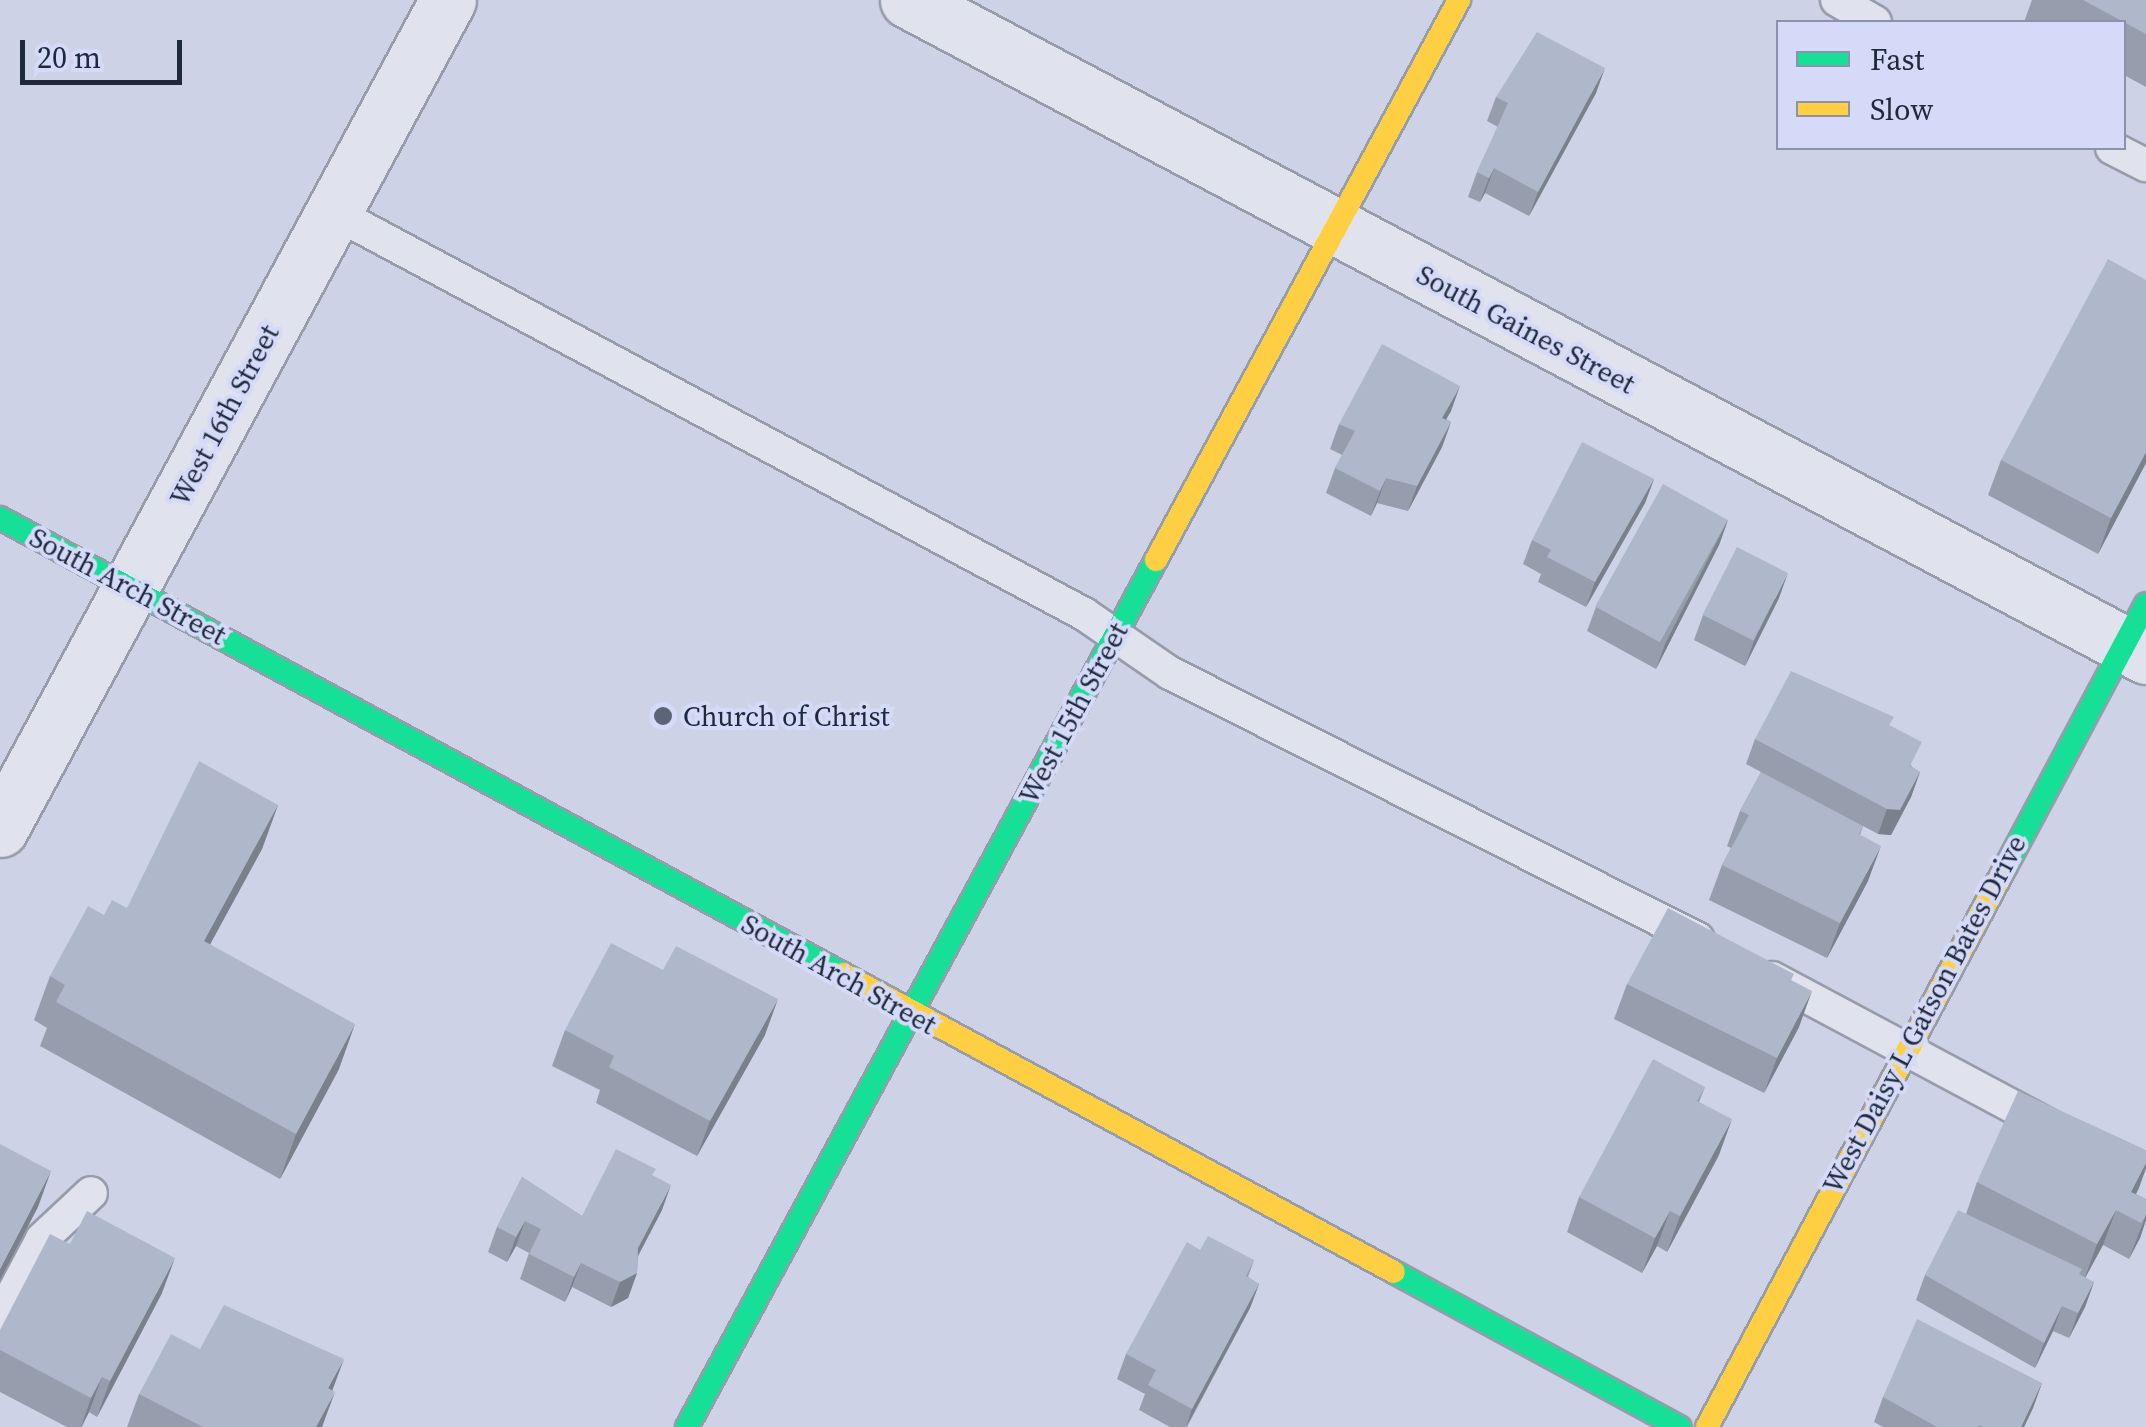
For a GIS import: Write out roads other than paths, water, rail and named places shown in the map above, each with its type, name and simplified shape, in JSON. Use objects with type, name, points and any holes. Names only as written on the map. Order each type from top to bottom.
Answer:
[{"type":"street","name":"West 16th Street","points":[[0,829],[448,0]]},
{"type":"street","name":"South Gaines Street","points":[[908,0],[1336,228],[2139,635]]},
{"type":"street","name":"West 15th Street","points":[[687,1427],[1459,0]]},
{"type":"street","name":"South Arch Street","points":[[0,518],[1680,1427]]},
{"type":"street","name":"West Daisy L Gatson Bates Drive","points":[[1706,1427],[1905,1048],[2139,635]]},
{"type":"lane","points":[[1836,0],[1871,20]]},
{"type":"lane","points":[[2116,150],[2146,165]]},
{"type":"lane","points":[[333,212],[1084,614],[1113,638],[1170,673],[1737,960],[2080,1144]]},
{"type":"lane","points":[[0,1318],[42,1239],[90,1193]]},
{"type":"place","name":"Church of Christ","points":[[663,716]]}]
